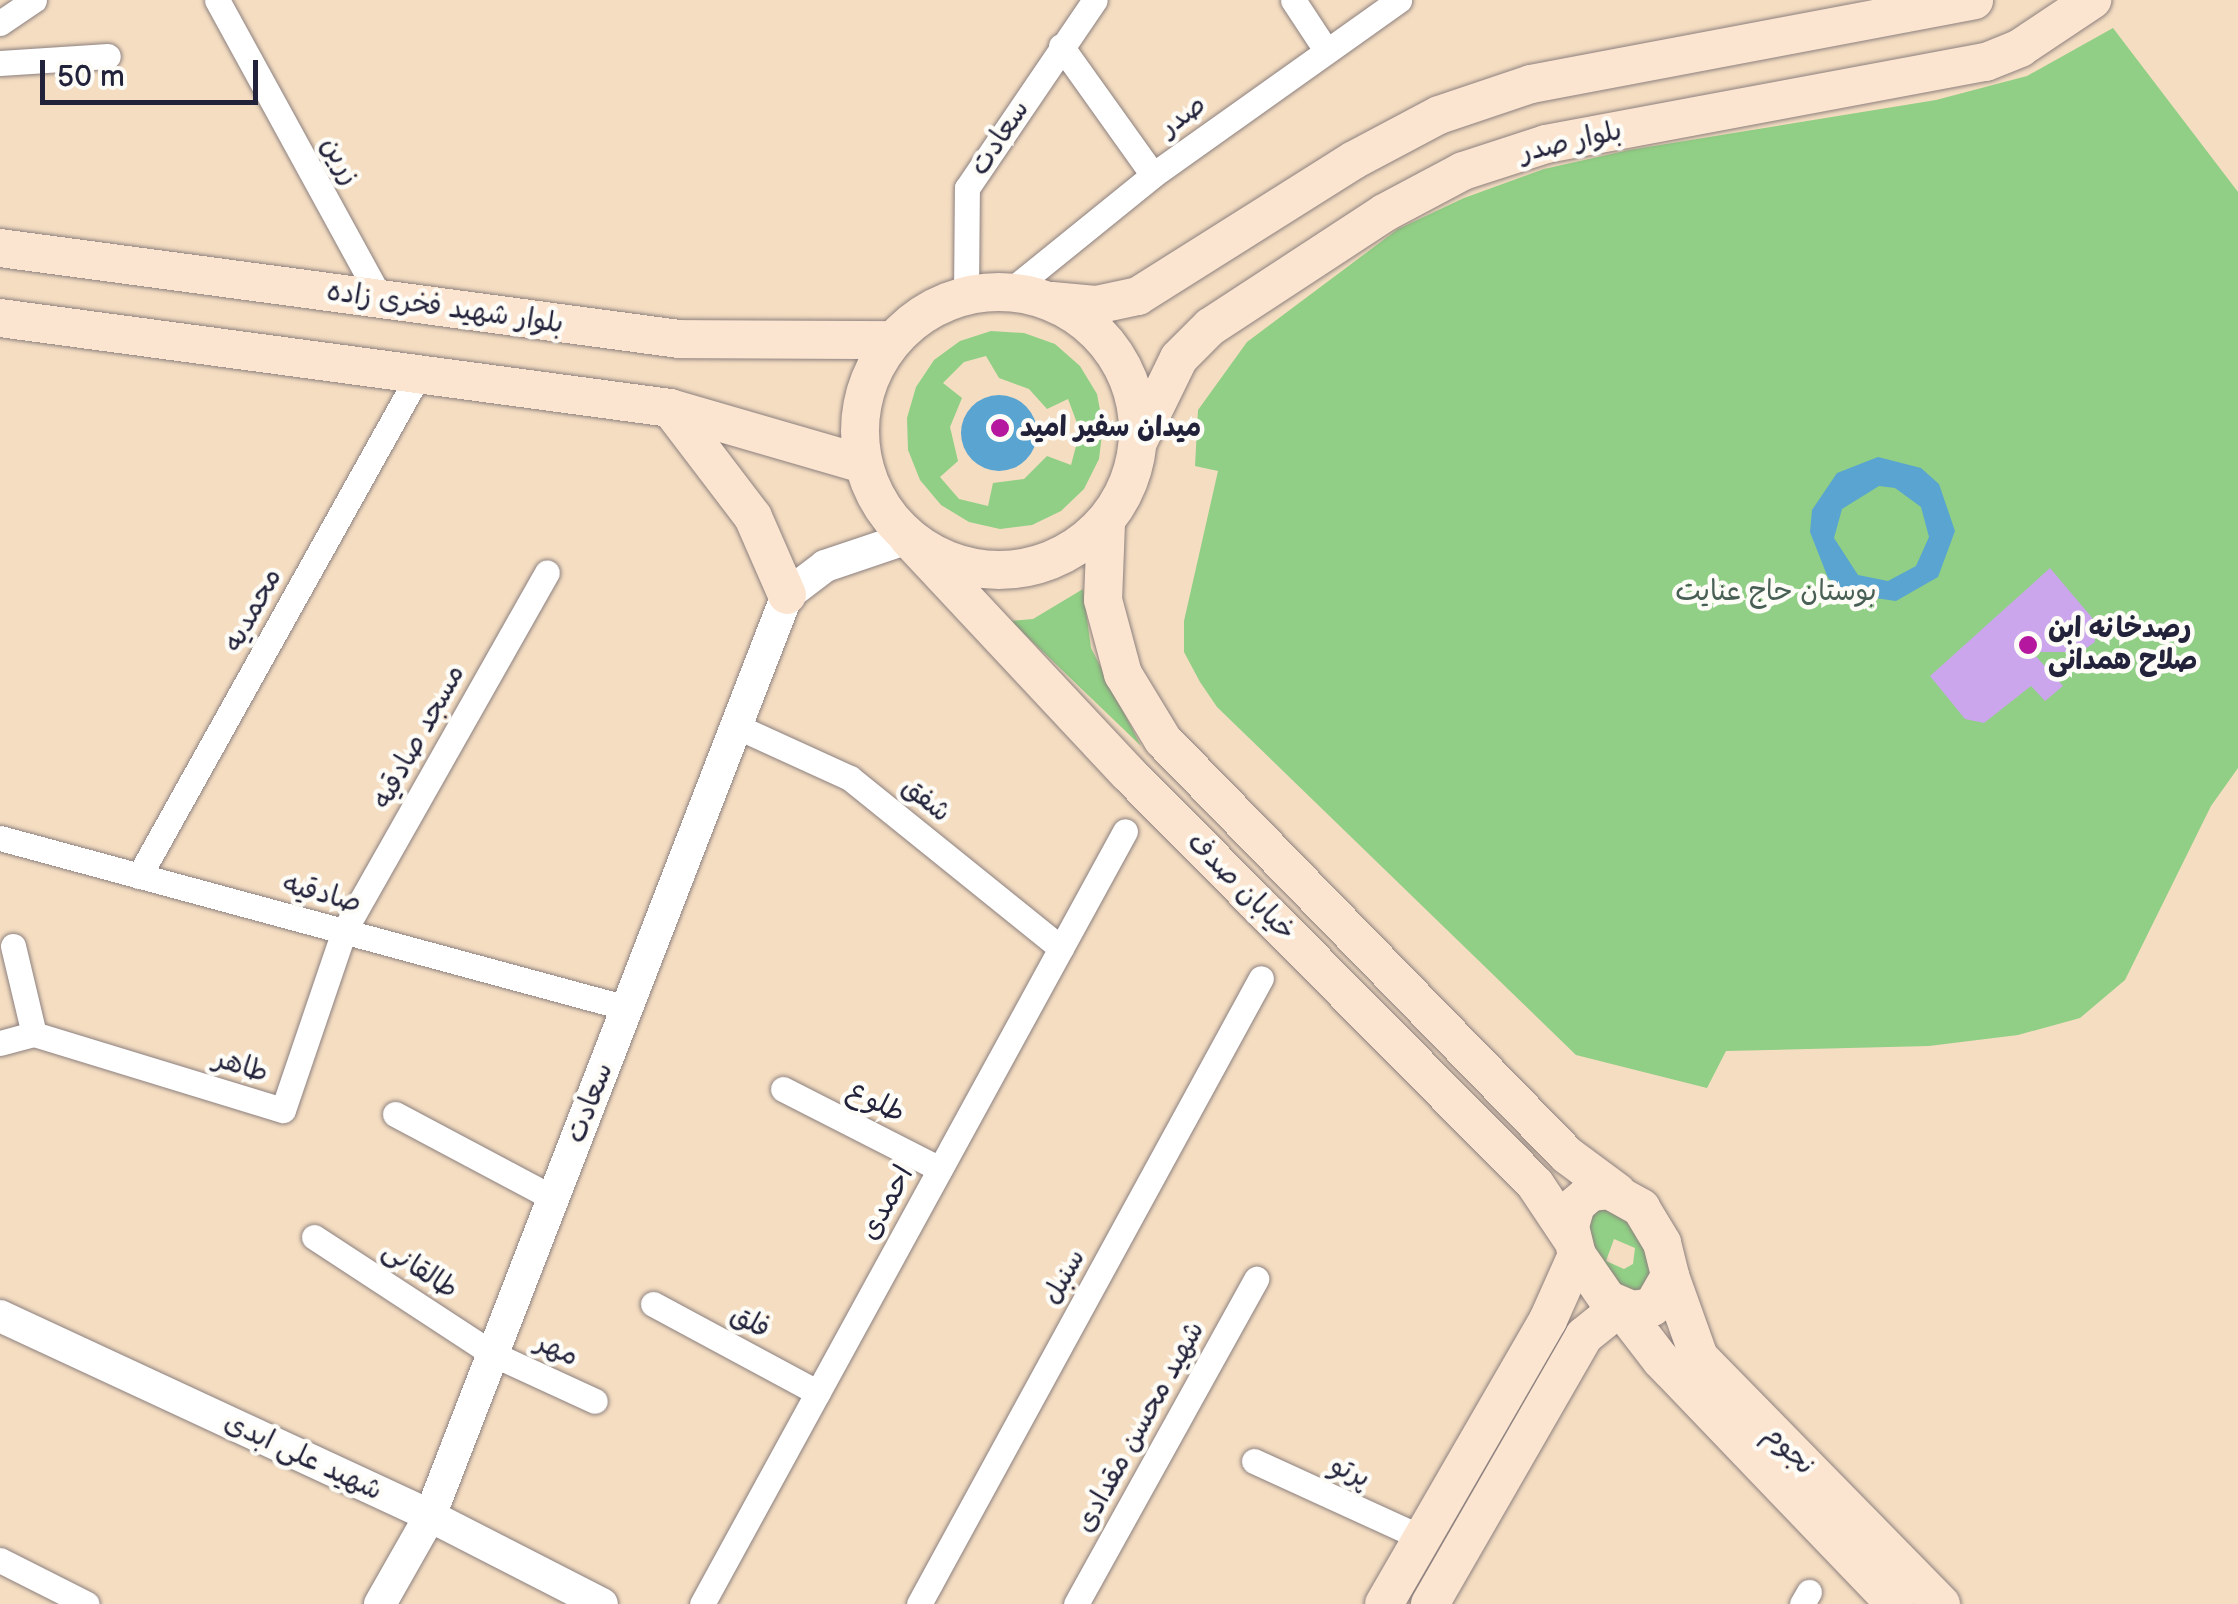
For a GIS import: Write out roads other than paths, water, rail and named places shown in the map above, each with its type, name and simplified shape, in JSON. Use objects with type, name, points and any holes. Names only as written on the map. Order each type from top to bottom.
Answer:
[{"type":"main road","points":[[1052,301],[1090,324],[1118,358],[1135,398],[1138,442],[1128,485],[1106,522],[1072,551],[1032,568],[988,571],[946,561],[908,538],[879,505],[863,464],[859,420],[869,378],[892,340],[926,312],[966,294],[1010,291],[1052,301],[1096,305],[1138,296],[1354,160],[1439,115],[1531,84],[1974,0]]},
{"type":"main road","name":"بلوار صدر","points":[[1138,442],[1178,358],[1210,327],[1384,213],[1463,171],[1546,144],[1986,62],[2020,48],[2092,0]]},
{"type":"main road","name":"بلوار شهید فخری زاده","points":[[0,248],[679,339],[892,340]]},
{"type":"main road","points":[[0,318],[670,408],[863,464]]},
{"type":"main road","points":[[670,408],[753,517],[788,596]]},
{"type":"main road","name":"خیابان صدف","points":[[1106,522],[1108,618],[1123,674],[1163,740],[1567,1156],[1618,1192]]},
{"type":"main road","name":"خیابان صدف","points":[[908,538],[1128,773],[1535,1184],[1574,1246]]},
{"type":"main road","points":[[1384,1604],[1548,1320],[1574,1246],[1582,1198],[1618,1192],[1648,1217],[1670,1276],[1652,1306],[1620,1307],[1584,1336],[1430,1604]]},
{"type":"main road","points":[[1574,1246],[1600,1292],[1620,1307]]},
{"type":"main road","name":"نجوم","points":[[1670,1276],[1699,1357],[1941,1604]]},
{"type":"main road","name":"نجوم","points":[[1620,1307],[1662,1360],[1895,1604]]},
{"type":"street","points":[[0,23],[34,0]]},
{"type":"street","name":"زرین","points":[[217,0],[381,299]]},
{"type":"street","points":[[1293,0],[1326,50]]},
{"type":"street","name":"صدر","points":[[1010,291],[1153,176],[1400,0]]},
{"type":"street","name":"سعادت","points":[[966,294],[967,188],[1087,3]]},
{"type":"street","points":[[1061,46],[1153,176]]},
{"type":"street","points":[[0,63],[108,56]]},
{"type":"street","name":"محمدیه","points":[[140,876],[418,374]]},
{"type":"street","points":[[788,596],[826,566],[908,538]]},
{"type":"street","name":"مسجد صادقیه","points":[[344,931],[547,572]]},
{"type":"street","name":"سعادت","points":[[380,1604],[430,1516],[788,596]]},
{"type":"street","name":"شفق","points":[[736,726],[850,778],[1062,948]]},
{"type":"street","name":"احمدی","points":[[702,1604],[1125,831]]},
{"type":"street","name":"صادقیه","points":[[0,838],[628,1008]]},
{"type":"street","name":"طاهر","points":[[34,1034],[284,1110],[344,931]]},
{"type":"street","points":[[0,1042],[34,1034],[12,946]]},
{"type":"street","name":"سنبل","points":[[920,1604],[1261,978]]},
{"type":"street","name":"طلوع","points":[[784,1088],[940,1168]]},
{"type":"street","points":[[395,1114],[554,1198]]},
{"type":"street","name":"طالقانی","points":[[314,1237],[493,1354]]},
{"type":"street","name":"شهید محسن مقدادی","points":[[1076,1604],[1256,1279]]},
{"type":"street","name":"فلق","points":[[653,1304],[818,1393]]},
{"type":"street","name":"شهید علی ابدی","points":[[0,1316],[430,1516],[602,1604]]},
{"type":"street","name":"مهر","points":[[493,1354],[595,1401]]},
{"type":"street","name":"پرتو","points":[[1254,1461],[1422,1538]]},
{"type":"street","points":[[0,1560],[86,1604]]},
{"type":"water","points":[[999,395],[1026,406],[1037,433],[1026,460],[999,471],[972,460],[961,433],[972,406]]},
{"type":"water","points":[[1878,457],[1921,468],[1939,484],[1955,531],[1938,577],[1896,601],[1847,594],[1828,578],[1810,532],[1812,510],[1837,473]],"holes":[[[1879,486],[1895,488],[1921,507],[1929,537],[1916,566],[1888,581],[1858,575],[1834,538],[1842,509]]]},
{"type":"place","name":"میدان سفیر امید","points":[[1000,428]]},
{"type":"place","name":"رصدخانه ابن صلاح همدانی","points":[[2028,645]]},
{"type":"park label","name":"بوستان حاج عنایت","points":[[1776,592]]}]
